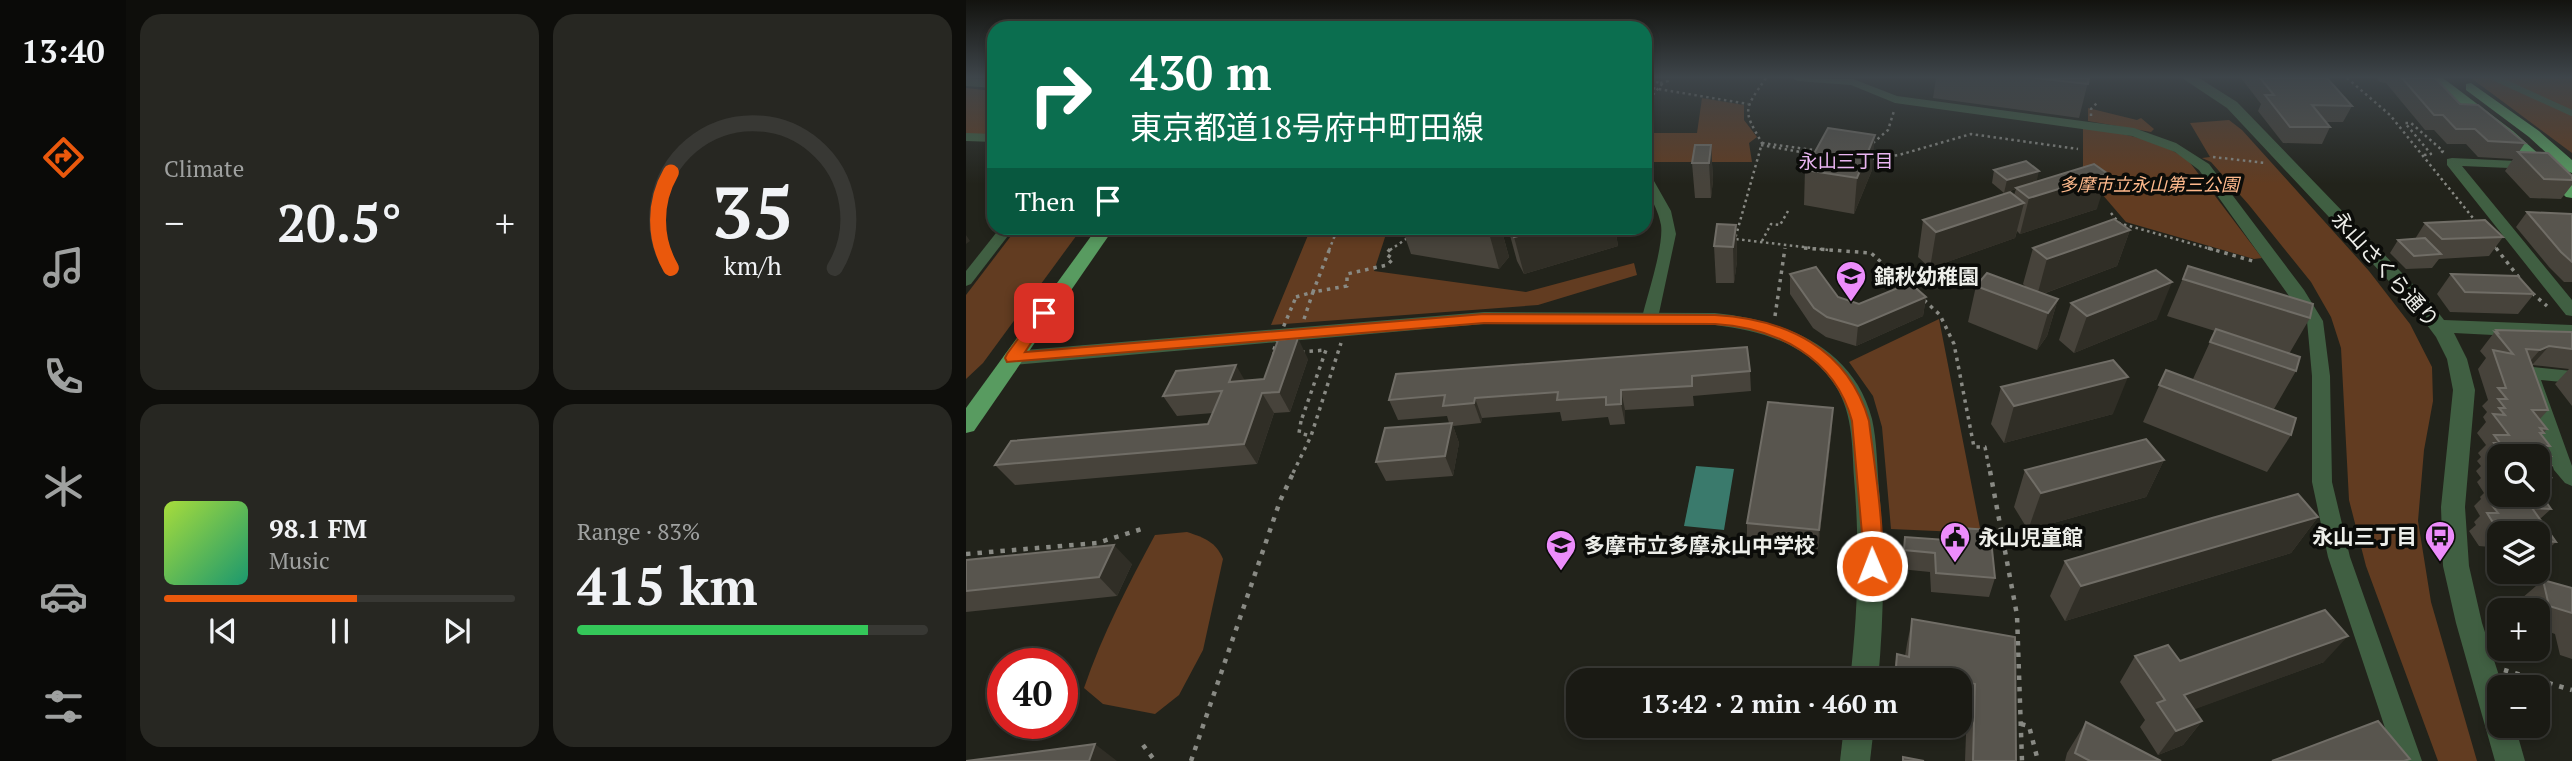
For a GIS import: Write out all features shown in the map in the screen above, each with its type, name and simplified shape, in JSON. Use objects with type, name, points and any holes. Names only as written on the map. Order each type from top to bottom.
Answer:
[{"type":"main road","points":[[2483,114],[2572,193]]},
{"type":"main road","points":[[2508,114],[2572,168]]},
{"type":"main road","points":[[966,425],[1100,235]]},
{"type":"street","points":[[2000,114],[2134,132],[2166,142],[2193,157],[2204,167],[2315,321],[2321,376],[2322,482],[2339,557],[2409,761]]},
{"type":"street","name":"永山さくら通り","points":[[2240,114],[2438,326],[2456,359],[2464,390],[2453,507],[2455,545],[2467,612],[2487,682]]},
{"type":"street","points":[[966,137],[987,138]]},
{"type":"street","points":[[2448,161],[2544,166]]},
{"type":"street","points":[[2448,161],[2572,311]]},
{"type":"street","points":[[1650,318],[1669,233],[1669,223],[1652,189]]},
{"type":"street","points":[[966,281],[1002,235]]},
{"type":"street","points":[[1013,358],[1484,318],[1740,321],[1773,329],[1813,349],[1839,374],[1855,401],[1861,421],[1872,545],[1871,609],[1865,668]]},
{"type":"street","points":[[2438,326],[2569,335]]},
{"type":"street","points":[[2572,376],[2533,373],[2532,380],[2564,470],[2572,478]]},
{"type":"street","points":[[1855,761],[1858,738]]},
{"type":"street","name":"永山さくら通り","points":[[2503,738],[2510,761]]},
{"type":"path","points":[[1747,114],[1747,118],[1762,144],[1735,239],[1762,241],[1785,247],[1871,253],[1910,288]]},
{"type":"path","points":[[1869,144],[1887,134],[1892,127],[1893,114]]},
{"type":"path","points":[[2388,114],[2479,226]]},
{"type":"path","points":[[2424,155],[2431,154],[2405,122],[2411,123],[2443,151],[2438,155],[2448,161]]},
{"type":"path","points":[[1868,159],[1899,155],[1971,134],[2078,149]]},
{"type":"path","points":[[1762,144],[1824,153]]},
{"type":"path","points":[[2193,157],[2271,163]]},
{"type":"path","points":[[2429,161],[2448,161]]},
{"type":"path","points":[[1762,241],[1771,224],[1780,225],[1788,211]]},
{"type":"path","points":[[2111,213],[2119,223],[2182,243],[2278,267]]},
{"type":"path","points":[[1302,325],[1335,235]]},
{"type":"path","points":[[1286,353],[1272,354],[1296,297],[1347,286],[1347,274],[1387,265],[1393,259],[1387,254],[1390,249],[1412,236]]},
{"type":"path","points":[[2494,246],[2534,295],[2549,308]]},
{"type":"path","points":[[1773,329],[1785,247]]},
{"type":"path","points":[[1920,297],[1940,315],[1954,344],[1974,447],[1985,447],[2017,615],[2022,761]]},
{"type":"path","points":[[1192,761],[1280,500],[1288,489],[1304,443],[1311,436],[1343,338]]},
{"type":"path","points":[[1299,352],[1326,350],[1301,421],[1299,433],[1311,436]]},
{"type":"path","points":[[966,554],[1097,544],[1145,528]]},
{"type":"path","points":[[2482,664],[2572,690]]},
{"type":"path","points":[[2021,724],[2029,726],[2038,761]]},
{"type":"path","points":[[1143,745],[1155,761]]},
{"type":"green space","points":[[966,114],[987,114],[987,134],[966,134]]},
{"type":"green space","points":[[1700,114],[1744,114],[1744,120],[1757,137],[1749,143],[1752,162],[1652,162],[1652,133],[1697,133]]},
{"type":"green space","points":[[2088,114],[2111,114],[2137,120],[2141,118],[2154,129],[2151,132],[2088,121]]},
{"type":"green space","points":[[2519,114],[2572,114],[2572,153]]},
{"type":"green space","points":[[2229,120],[2242,130],[2369,271],[2410,324],[2432,367],[2433,401],[2424,450],[2418,521],[2431,602],[2477,761],[2438,761],[2366,566],[2349,500],[2341,348],[2331,317],[2311,282],[2249,205],[2211,162],[2202,158],[2210,157],[2190,123]]},
{"type":"green space","name":"多摩市立永山第三公園","points":[[2083,128],[2151,142],[2188,160],[2262,258],[2254,259],[2126,222],[2083,172]]},
{"type":"green space","points":[[1012,235],[1077,235],[983,363],[966,379],[966,295]]},
{"type":"green space","points":[[1308,235],[1386,235],[1374,271],[1526,292],[1634,263],[1637,275],[1538,305],[1271,325]]},
{"type":"green space","points":[[1939,319],[1981,533],[1891,529],[1882,427],[1873,396],[1849,362]]},
{"type":"green space","points":[[1187,532],[1209,541],[1223,559],[1203,650],[1179,695],[1155,714],[1103,704],[1084,688],[1116,610],[1155,535]]},
{"type":"water","points":[[1696,466],[1734,469],[1724,530],[1684,526]]},
{"type":"building","points":[[2279,114],[2319,114],[2330,127],[2290,127]]},
{"type":"building","points":[[2489,114],[2525,143],[2488,141],[2475,129],[2456,129],[2443,115],[2434,115]]},
{"type":"building","points":[[1828,128],[1875,135],[1857,178],[1805,170]]},
{"type":"building","points":[[1695,145],[1711,145],[1709,163],[1692,163]]},
{"type":"building","points":[[2518,152],[2548,153],[2572,176],[2572,180],[2544,179]]},
{"type":"building","points":[[2026,161],[2039,171],[2007,180],[1994,170]]},
{"type":"building","points":[[2094,164],[2108,174],[2029,198],[2016,188]]},
{"type":"building","points":[[2010,192],[2024,203],[1936,232],[1923,220]]},
{"type":"building","points":[[2527,212],[2572,214],[2572,262],[2561,252]]},
{"type":"building","points":[[2114,219],[2130,230],[2047,259],[2033,248]]},
{"type":"building","points":[[2485,220],[2503,237],[2442,239],[2425,223]]},
{"type":"building","points":[[1717,224],[1736,225],[1733,247],[1714,246]]},
{"type":"building","points":[[2425,238],[2441,254],[2414,256],[2398,240]]},
{"type":"building","points":[[2188,266],[2313,304],[2310,318],[2183,279]]},
{"type":"building","points":[[1816,267],[1838,297],[1859,304],[1910,283],[1926,297],[1858,326],[1827,317],[1814,308],[1790,274]]},
{"type":"building","points":[[2156,270],[2172,282],[2087,316],[2071,303]]},
{"type":"building","points":[[1987,273],[2058,299],[2048,313],[1976,286]]},
{"type":"building","points":[[2451,274],[2518,276],[2534,294],[2465,292]]},
{"type":"building","points":[[2216,329],[2300,357],[2296,371],[2210,342]]},
{"type":"building","points":[[2496,330],[2572,332],[2572,349],[2549,346],[2540,350],[2526,349],[2548,410],[2532,410],[2547,429],[2540,428],[2544,433],[2540,433],[2548,444],[2494,443],[2500,443],[2494,435],[2509,435],[2493,414],[2505,415],[2499,408],[2505,408],[2498,399],[2507,399],[2498,388],[2506,388],[2493,350],[2513,354],[2495,332],[2498,333]]},
{"type":"building","points":[[1298,338],[1279,392],[1262,393],[1244,444],[995,465],[1011,441],[1208,424],[1222,391],[1163,396],[1176,371],[1236,365],[1229,382],[1264,379],[1278,340]]},
{"type":"building","points":[[1747,347],[1750,371],[1692,376],[1692,386],[1621,390],[1621,404],[1606,405],[1606,397],[1557,400],[1558,392],[1475,398],[1474,403],[1443,406],[1445,395],[1389,400],[1396,374]]},
{"type":"building","points":[[2113,360],[2128,377],[2014,406],[2001,387]]},
{"type":"building","points":[[2166,370],[2296,418],[2291,435],[2159,385]]},
{"type":"building","points":[[1768,402],[1833,408],[1819,530],[1747,523]]},
{"type":"building","points":[[1452,423],[1445,456],[1376,462],[1385,428]]},
{"type":"building","points":[[2146,439],[2164,460],[2041,493],[2025,470]]},
{"type":"building","points":[[2298,494],[2318,517],[2081,586],[2065,561],[2212,518]]},
{"type":"building","points":[[2493,507],[2550,507],[2551,509],[2532,508],[2541,521],[2492,521],[2487,513],[2498,513]]},
{"type":"building","points":[[1945,527],[1990,530],[1995,578],[1936,573],[1935,553],[1904,550],[1905,537],[1946,540]]},
{"type":"building","points":[[1114,545],[1099,577],[966,591],[966,560]]},
{"type":"building","points":[[2550,582],[2572,588],[2572,613],[2550,606],[2550,598],[2547,598],[2544,584]]},
{"type":"building","points":[[2325,610],[2348,636],[2184,695],[2202,721],[2176,731],[2157,703],[2165,700],[2135,656],[2168,645],[2180,661]]},
{"type":"building","points":[[1912,619],[2015,637],[2016,761],[1973,761],[1975,684],[1972,683],[1972,668],[1896,668],[1897,654],[1909,657]]},
{"type":"building","points":[[2378,721],[2410,759],[2272,761]]},
{"type":"building","points":[[2086,722],[2161,761],[2090,761],[2075,753]]},
{"type":"building","points":[[1095,744],[1089,761],[966,761]]},
{"type":"building","points":[[1903,757],[1924,761],[1903,761]]},
{"type":"place","name":"錦秋幼稚園","points":[[1851,303]]},
{"type":"place","name":"永山三丁目","points":[[2440,563]]},
{"type":"place","name":"永山児童館","points":[[1955,564]]},
{"type":"place","name":"多摩市立多摩永山中学校","points":[[1561,572]]},
{"type":"district","name":"永山三丁目","points":[[1846,160]]},
{"type":"route","points":[[1044,313],[1013,358],[1484,318],[1715,320],[1740,321],[1773,329],[1813,349],[1839,374],[1855,401],[1861,421],[1872,566]]}]
